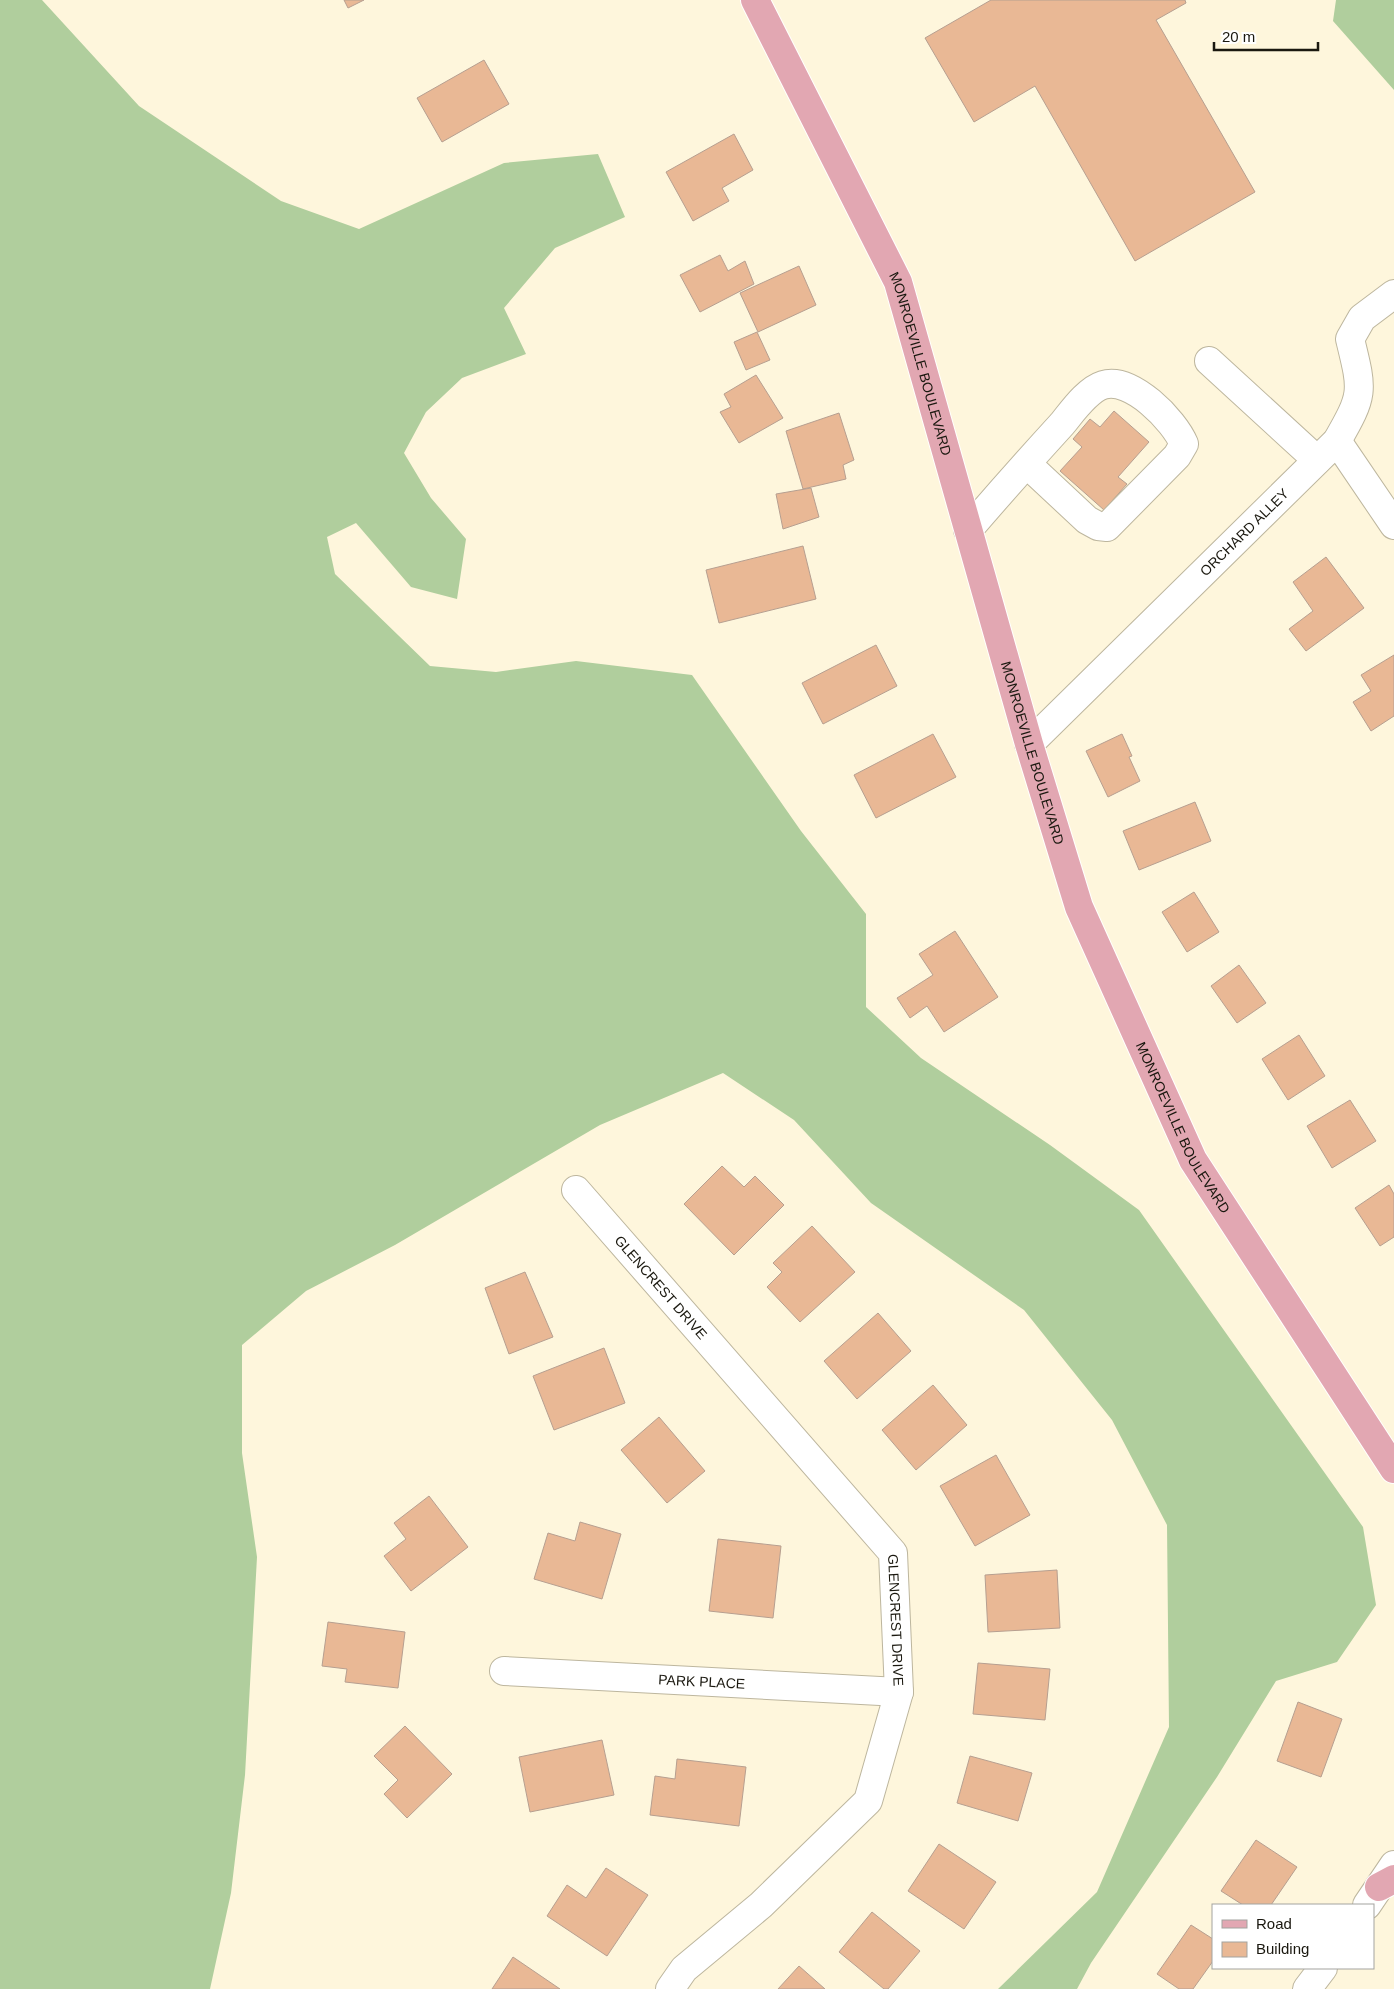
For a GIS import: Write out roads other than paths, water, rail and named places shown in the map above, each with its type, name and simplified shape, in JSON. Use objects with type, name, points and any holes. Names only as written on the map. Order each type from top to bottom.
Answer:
[{"type":"main road","name":"MONROEVILLE BOULEVARD","points":[[756,0],[898,282],[1029,744],[1079,907],[1193,1160],[1394,1469]]},
{"type":"street","name":"ORCHARD ALLEY","points":[[1029,744],[1336,441],[1356,408],[1360,388],[1350,339],[1362,318],[1394,294]]},
{"type":"street","points":[[1209,360],[1317,460]]},
{"type":"street","points":[[968,530],[1026,464],[1088,395],[1103,385],[1123,385],[1141,393],[1180,434],[1184,444],[1177,456],[1107,528],[1086,520],[1026,464]]},
{"type":"street","points":[[1336,441],[1394,525]]},
{"type":"street","name":"GLENCREST DRIVE","points":[[576,1190],[893,1553],[899,1692],[868,1801],[761,1905],[684,1968],[670,1989]]},
{"type":"street","name":"PARK PLACE","points":[[504,1671],[899,1692]]},
{"type":"street","points":[[1380,1891],[1394,1865]]},
{"type":"street","points":[[1307,1989],[1321,1969]]}]
